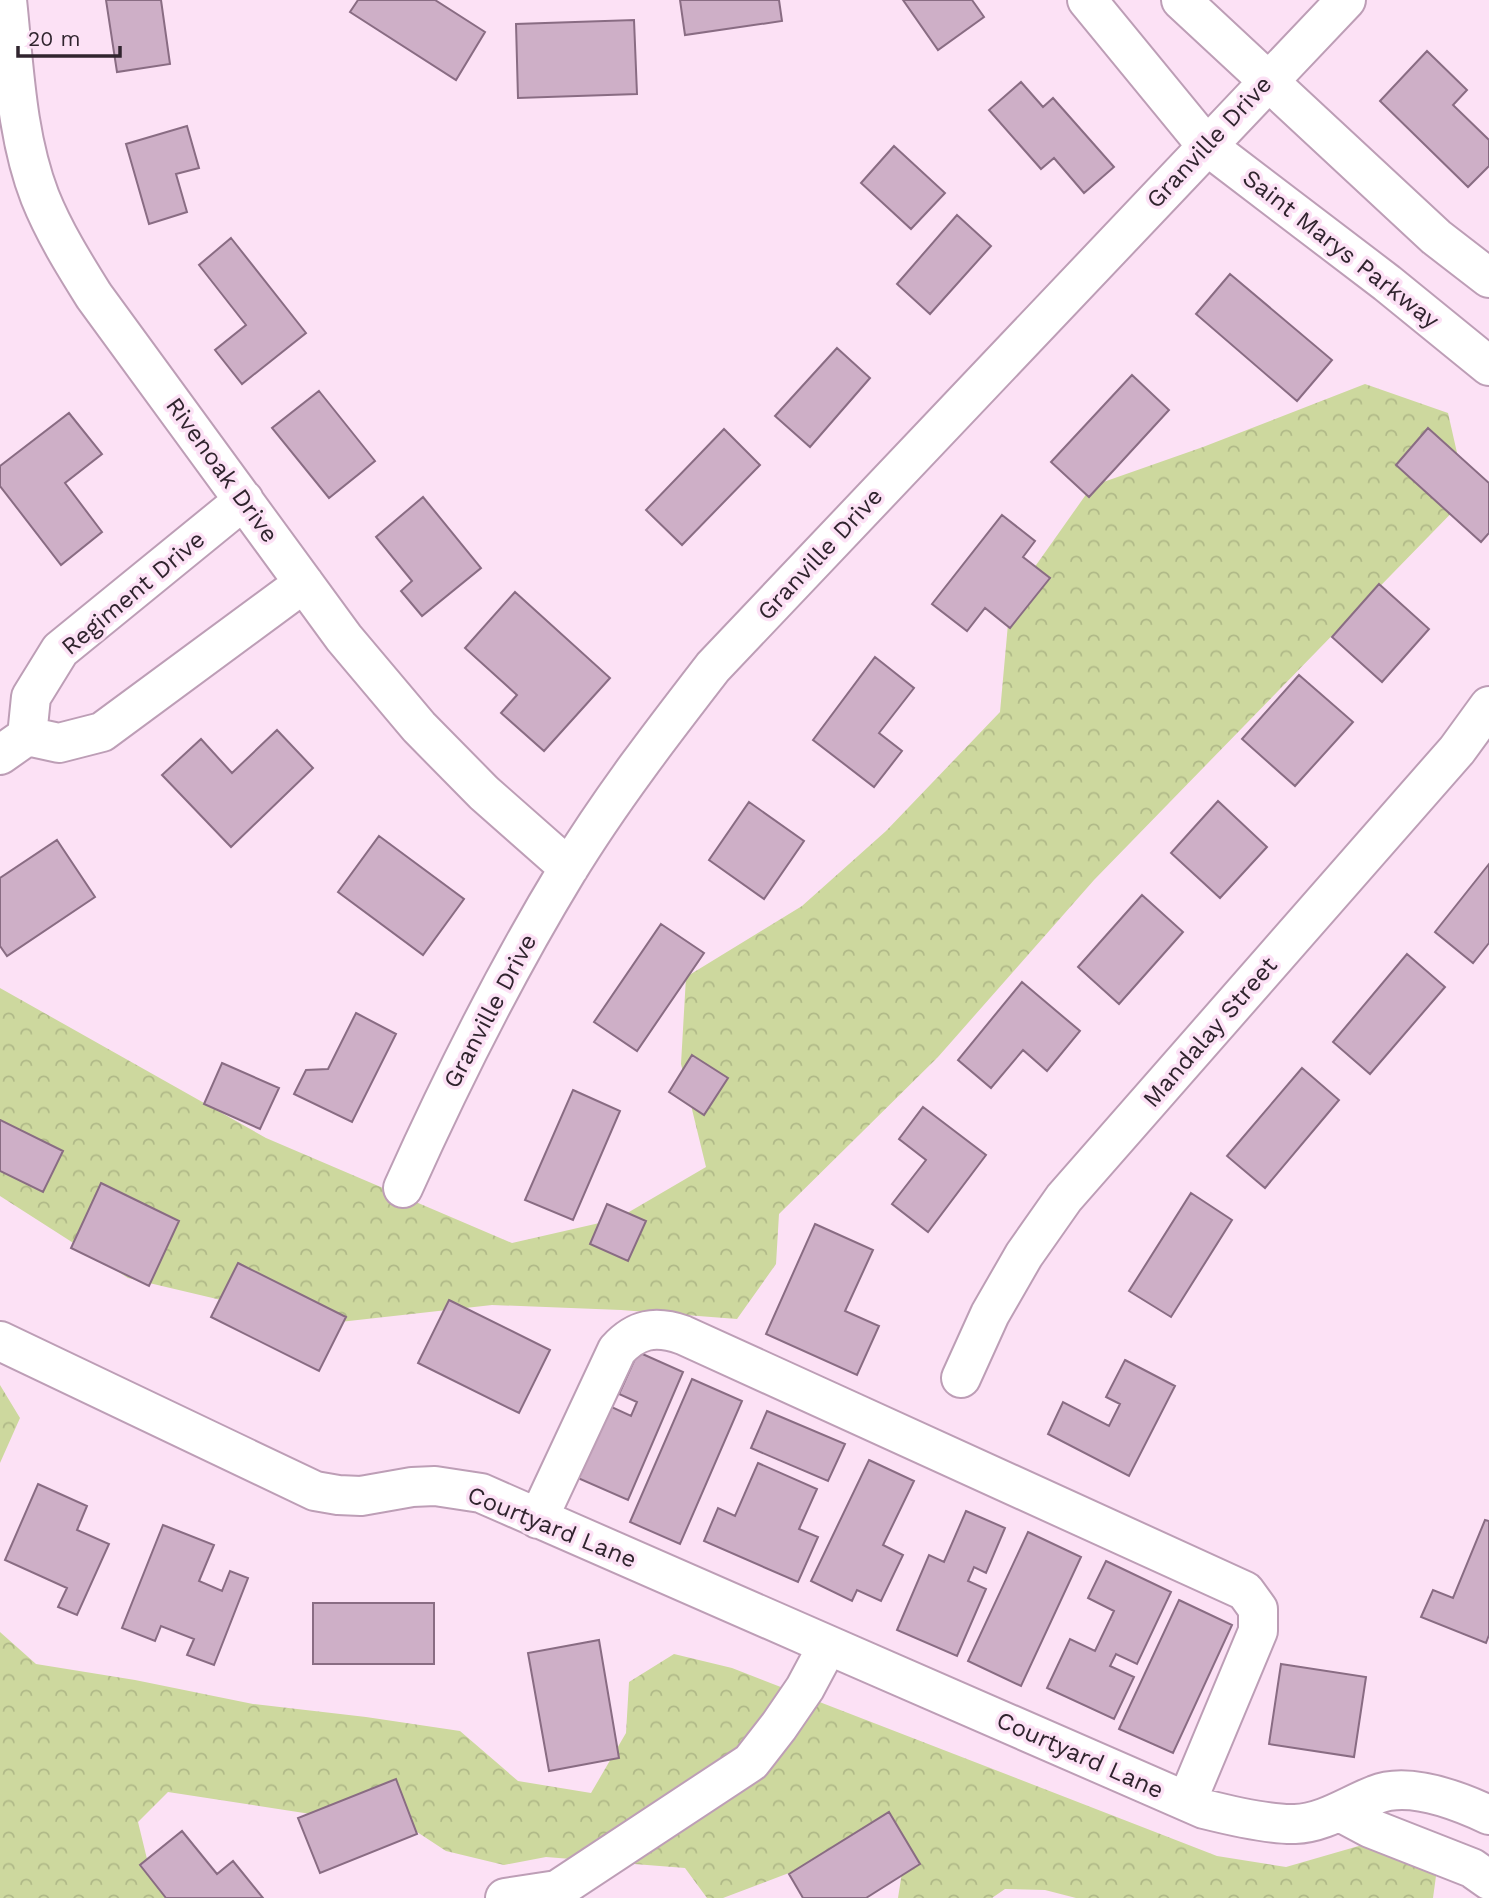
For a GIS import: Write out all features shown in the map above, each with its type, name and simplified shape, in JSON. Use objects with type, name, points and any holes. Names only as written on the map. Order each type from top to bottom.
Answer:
[{"type":"street","name":"Rivenoak Drive","points":[[7,0],[18,105],[26,151],[39,195],[58,238],[94,296],[344,638],[419,727],[484,793],[569,868]]},
{"type":"street","name":"Saint Marys Parkway","points":[[1087,0],[1206,145],[1387,283],[1489,366]]},
{"type":"street","points":[[1181,0],[1436,237],[1489,278]]},
{"type":"street","name":"Granville Drive","points":[[404,1188],[447,1089],[511,966],[569,868],[643,758],[713,667],[1346,0]]},
{"type":"street","name":"Regiment Drive","points":[[244,500],[60,650],[31,698],[14,746],[59,743],[102,732],[304,583]]},
{"type":"street","name":"Mandalay Street","points":[[961,1378],[990,1314],[1017,1266],[1065,1198],[1457,750],[1489,706]]},
{"type":"street","points":[[538,1518],[617,1350],[628,1337],[643,1332],[665,1329],[683,1335],[1245,1591],[1258,1609],[1258,1631],[1187,1801]]},
{"type":"street","name":"Courtyard Lane","points":[[0,1341],[315,1491],[361,1496],[412,1487],[458,1488],[481,1493],[1187,1801],[1226,1815],[1295,1824],[1340,1812],[1378,1793],[1401,1791],[1459,1801],[1489,1815]]},
{"type":"street","points":[[505,1898],[557,1890],[751,1762],[805,1688],[828,1645]]},
{"type":"street","points":[[1340,1812],[1370,1828],[1472,1868],[1489,1880]]},
{"type":"green space","points":[[1365,384],[1448,413],[1467,497],[1094,880],[938,1057],[779,1214],[776,1264],[737,1319],[621,1310],[492,1305],[322,1324],[128,1278],[0,1196],[0,988],[266,1138],[512,1243],[617,1219],[706,1167],[681,1064],[686,977],[802,906],[886,831],[1000,712],[1010,602],[1092,486],[1203,447]]},
{"type":"green space","points":[[0,1385],[20,1418],[0,1463]]},
{"type":"green space","points":[[0,1632],[36,1664],[135,1680],[253,1704],[460,1731],[518,1781],[591,1793],[626,1733],[629,1682],[674,1654],[732,1668],[1217,1856],[1286,1867],[1376,1841],[1436,1876],[1433,1898],[1076,1898],[1045,1890],[1005,1889],[992,1898],[898,1898],[905,1853],[823,1860],[723,1898],[707,1898],[685,1868],[546,1857],[504,1865],[446,1851],[414,1830],[168,1792],[138,1822],[147,1859],[175,1898],[0,1898]]},
{"type":"building","points":[[106,0],[161,0],[170,64],[117,72]]},
{"type":"building","points":[[358,0],[435,0],[485,32],[456,80],[350,12]]},
{"type":"building","points":[[680,0],[779,0],[782,21],[685,35]]},
{"type":"building","points":[[903,0],[972,0],[984,17],[938,50]]},
{"type":"building","points":[[634,20],[637,94],[518,98],[516,24]]},
{"type":"building","points":[[1427,51],[1467,90],[1453,105],[1489,140],[1489,166],[1468,187],[1380,101]]},
{"type":"building","points":[[1021,82],[1043,107],[1053,98],[1114,167],[1084,193],[1054,158],[1041,169],[989,110]]},
{"type":"building","points":[[187,126],[199,168],[176,174],[187,212],[149,224],[126,144]]},
{"type":"building","points":[[894,146],[945,193],[911,229],[861,183]]},
{"type":"building","points":[[957,215],[991,246],[930,314],[897,284]]},
{"type":"building","points":[[231,238],[306,333],[242,384],[215,350],[246,325],[199,265]]},
{"type":"building","points":[[1230,274],[1332,360],[1297,401],[1196,314]]},
{"type":"building","points":[[837,348],[870,378],[810,447],[775,416]]},
{"type":"building","points":[[1132,375],[1169,410],[1089,497],[1051,462]]},
{"type":"building","points":[[319,391],[375,461],[329,498],[272,428]]},
{"type":"building","points":[[69,413],[102,454],[65,483],[102,532],[61,565],[0,486],[0,466]]},
{"type":"building","points":[[1428,428],[1489,483],[1489,533],[1481,542],[1396,465]]},
{"type":"building","points":[[724,429],[760,465],[682,545],[646,510]]},
{"type":"building","points":[[423,497],[481,568],[422,616],[401,591],[412,581],[376,537]]},
{"type":"building","points":[[1002,515],[1035,541],[1023,557],[1050,578],[1010,628],[985,608],[967,631],[932,604]]},
{"type":"building","points":[[1379,584],[1429,629],[1382,682],[1332,637]]},
{"type":"building","points":[[515,592],[610,678],[544,751],[501,713],[517,695],[465,648]]},
{"type":"building","points":[[875,657],[914,688],[879,733],[902,751],[874,787],[813,740]]},
{"type":"building","points":[[1299,675],[1353,722],[1295,786],[1242,739]]},
{"type":"building","points":[[277,730],[313,768],[231,847],[162,775],[201,739],[232,773]]},
{"type":"building","points":[[1218,801],[1267,847],[1220,898],[1171,853]]},
{"type":"building","points":[[749,802],[804,841],[764,899],[709,860]]},
{"type":"building","points":[[379,836],[464,899],[423,955],[338,892]]},
{"type":"building","points":[[57,840],[95,897],[7,956],[0,946],[0,878]]},
{"type":"building","points":[[1489,864],[1489,943],[1473,963],[1435,932]]},
{"type":"building","points":[[1142,895],[1183,932],[1119,1004],[1078,967]]},
{"type":"building","points":[[661,924],[704,953],[637,1051],[594,1022]]},
{"type":"building","points":[[1407,954],[1445,987],[1370,1074],[1333,1042]]},
{"type":"building","points":[[1022,982],[1080,1031],[1047,1071],[1023,1050],[991,1088],[958,1060]]},
{"type":"building","points":[[356,1013],[396,1034],[352,1122],[294,1094],[306,1070],[328,1069]]},
{"type":"building","points":[[692,1055],[728,1078],[704,1115],[669,1092]]},
{"type":"building","points":[[222,1063],[279,1088],[260,1129],[204,1104]]},
{"type":"building","points":[[1302,1068],[1339,1100],[1265,1188],[1227,1156]]},
{"type":"building","points":[[573,1090],[620,1111],[573,1220],[525,1200]]},
{"type":"building","points":[[923,1107],[986,1155],[928,1232],[892,1204],[926,1160],[899,1139]]},
{"type":"building","points":[[0,1120],[63,1151],[43,1192],[0,1171]]},
{"type":"building","points":[[101,1183],[179,1221],[149,1286],[71,1248]]},
{"type":"building","points":[[1191,1193],[1232,1220],[1171,1317],[1129,1291]]},
{"type":"building","points":[[607,1204],[646,1221],[628,1261],[590,1244]]},
{"type":"building","points":[[815,1224],[873,1250],[845,1311],[879,1326],[857,1375],[766,1334]]},
{"type":"building","points":[[238,1263],[346,1317],[319,1371],[211,1317]]},
{"type":"building","points":[[449,1300],[550,1350],[519,1413],[418,1363]]},
{"type":"building","points":[[638,1352],[683,1372],[628,1500],[571,1475],[603,1403],[631,1416],[637,1402],[619,1394]]},
{"type":"building","points":[[1125,1360],[1175,1386],[1129,1476],[1048,1434],[1063,1402],[1109,1426],[1120,1404],[1106,1397]]},
{"type":"building","points":[[692,1379],[742,1401],[680,1544],[630,1522]]},
{"type":"building","points":[[767,1411],[845,1444],[828,1481],[751,1448]]},
{"type":"building","points":[[869,1460],[914,1481],[883,1545],[903,1555],[881,1601],[857,1590],[852,1601],[811,1581]]},
{"type":"building","points":[[758,1463],[817,1489],[799,1529],[818,1537],[798,1582],[704,1541],[718,1508],[735,1516]]},
{"type":"building","points":[[38,1484],[87,1506],[77,1530],[109,1544],[77,1615],[58,1607],[67,1588],[5,1560]]},
{"type":"building","points":[[966,1511],[1005,1528],[986,1573],[974,1567],[968,1581],[986,1589],[957,1656],[897,1630],[929,1555],[944,1562]]},
{"type":"building","points":[[1485,1520],[1489,1521],[1489,1635],[1486,1643],[1421,1617],[1433,1590],[1453,1598]]},
{"type":"building","points":[[163,1525],[214,1545],[199,1581],[222,1591],[230,1571],[248,1578],[214,1665],[187,1655],[194,1639],[161,1626],[155,1641],[122,1628]]},
{"type":"building","points":[[1028,1532],[1081,1557],[1021,1686],[968,1661]]},
{"type":"building","points":[[1106,1561],[1171,1592],[1137,1664],[1116,1654],[1110,1666],[1134,1677],[1114,1719],[1047,1688],[1070,1639],[1095,1651],[1114,1611],[1088,1598]]},
{"type":"building","points":[[1179,1600],[1232,1625],[1173,1753],[1119,1729]]},
{"type":"building","points":[[313,1603],[434,1603],[434,1664],[313,1664]]},
{"type":"building","points":[[599,1640],[619,1758],[549,1771],[528,1653]]},
{"type":"building","points":[[1281,1664],[1366,1677],[1354,1757],[1269,1744]]},
{"type":"building","points":[[396,1779],[417,1834],[320,1873],[298,1818]]},
{"type":"building","points":[[889,1812],[920,1864],[866,1898],[803,1898],[789,1874]]},
{"type":"building","points":[[182,1831],[217,1874],[233,1861],[263,1898],[166,1898],[140,1865]]}]
